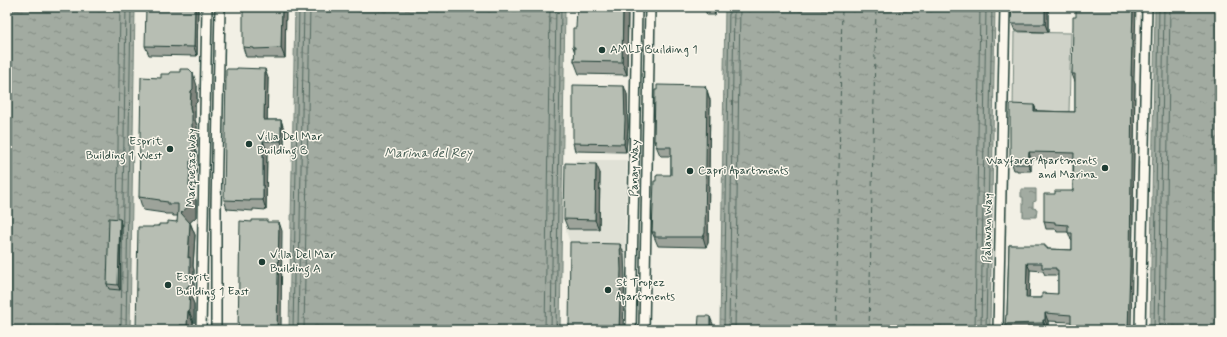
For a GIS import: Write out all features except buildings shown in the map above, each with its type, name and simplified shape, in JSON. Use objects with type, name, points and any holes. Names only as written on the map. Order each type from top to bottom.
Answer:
[{"type":"street","name":"Marquesas Way","points":[[201,330],[207,7]]},
{"type":"street","name":"Marquesas Way","points":[[216,330],[216,208],[220,7]]},
{"type":"street","name":"Panay Way","points":[[631,330],[637,7]]},
{"type":"street","name":"Panay Way","points":[[644,330],[650,7]]},
{"type":"street","name":"Palawan Way","points":[[998,330],[1005,7]]},
{"type":"street","points":[[1140,330],[1147,7]]},
{"type":"street","points":[[206,79],[218,79]]},
{"type":"street","points":[[203,207],[216,208]]},
{"type":"shaded area","points":[[1014,32],[1071,33],[1069,112],[1013,110]]},
{"type":"shaded area","points":[[576,160],[627,160],[625,250],[572,249],[566,231],[568,172]]},
{"type":"water","points":[[7,7],[135,7],[130,330],[7,330]]},
{"type":"water","name":"Marina del Rey","points":[[295,7],[565,7],[560,330],[289,330]]},
{"type":"water","points":[[725,7],[995,7],[990,330],[720,330]]},
{"type":"water","points":[[1155,7],[1220,7],[1220,330],[1150,330]]},
{"type":"water","points":[[1021,189],[1036,189],[1036,201],[1033,202],[1033,208],[1037,209],[1036,217],[1023,217],[1023,197],[1021,197]]},
{"type":"ferry route","points":[[836,330],[842,7]]},
{"type":"ferry route","points":[[869,330],[876,7]]},
{"type":"place","name":"AMLI Building 1","points":[[602,50]]},
{"type":"place","name":"Villa Del Mar Building B","points":[[249,144]]},
{"type":"place","name":"Esprit Building 1 West","points":[[170,149]]},
{"type":"place","name":"Wayfarer Apartments and Marina","points":[[1105,168]]},
{"type":"place","name":"Capri Apartments","points":[[690,171]]},
{"type":"place","name":"Villa Del Mar Building A","points":[[262,262]]},
{"type":"place","name":"Esprit Building 1 East","points":[[168,285]]},
{"type":"place","name":"St Tropez Apartments","points":[[608,290]]}]
